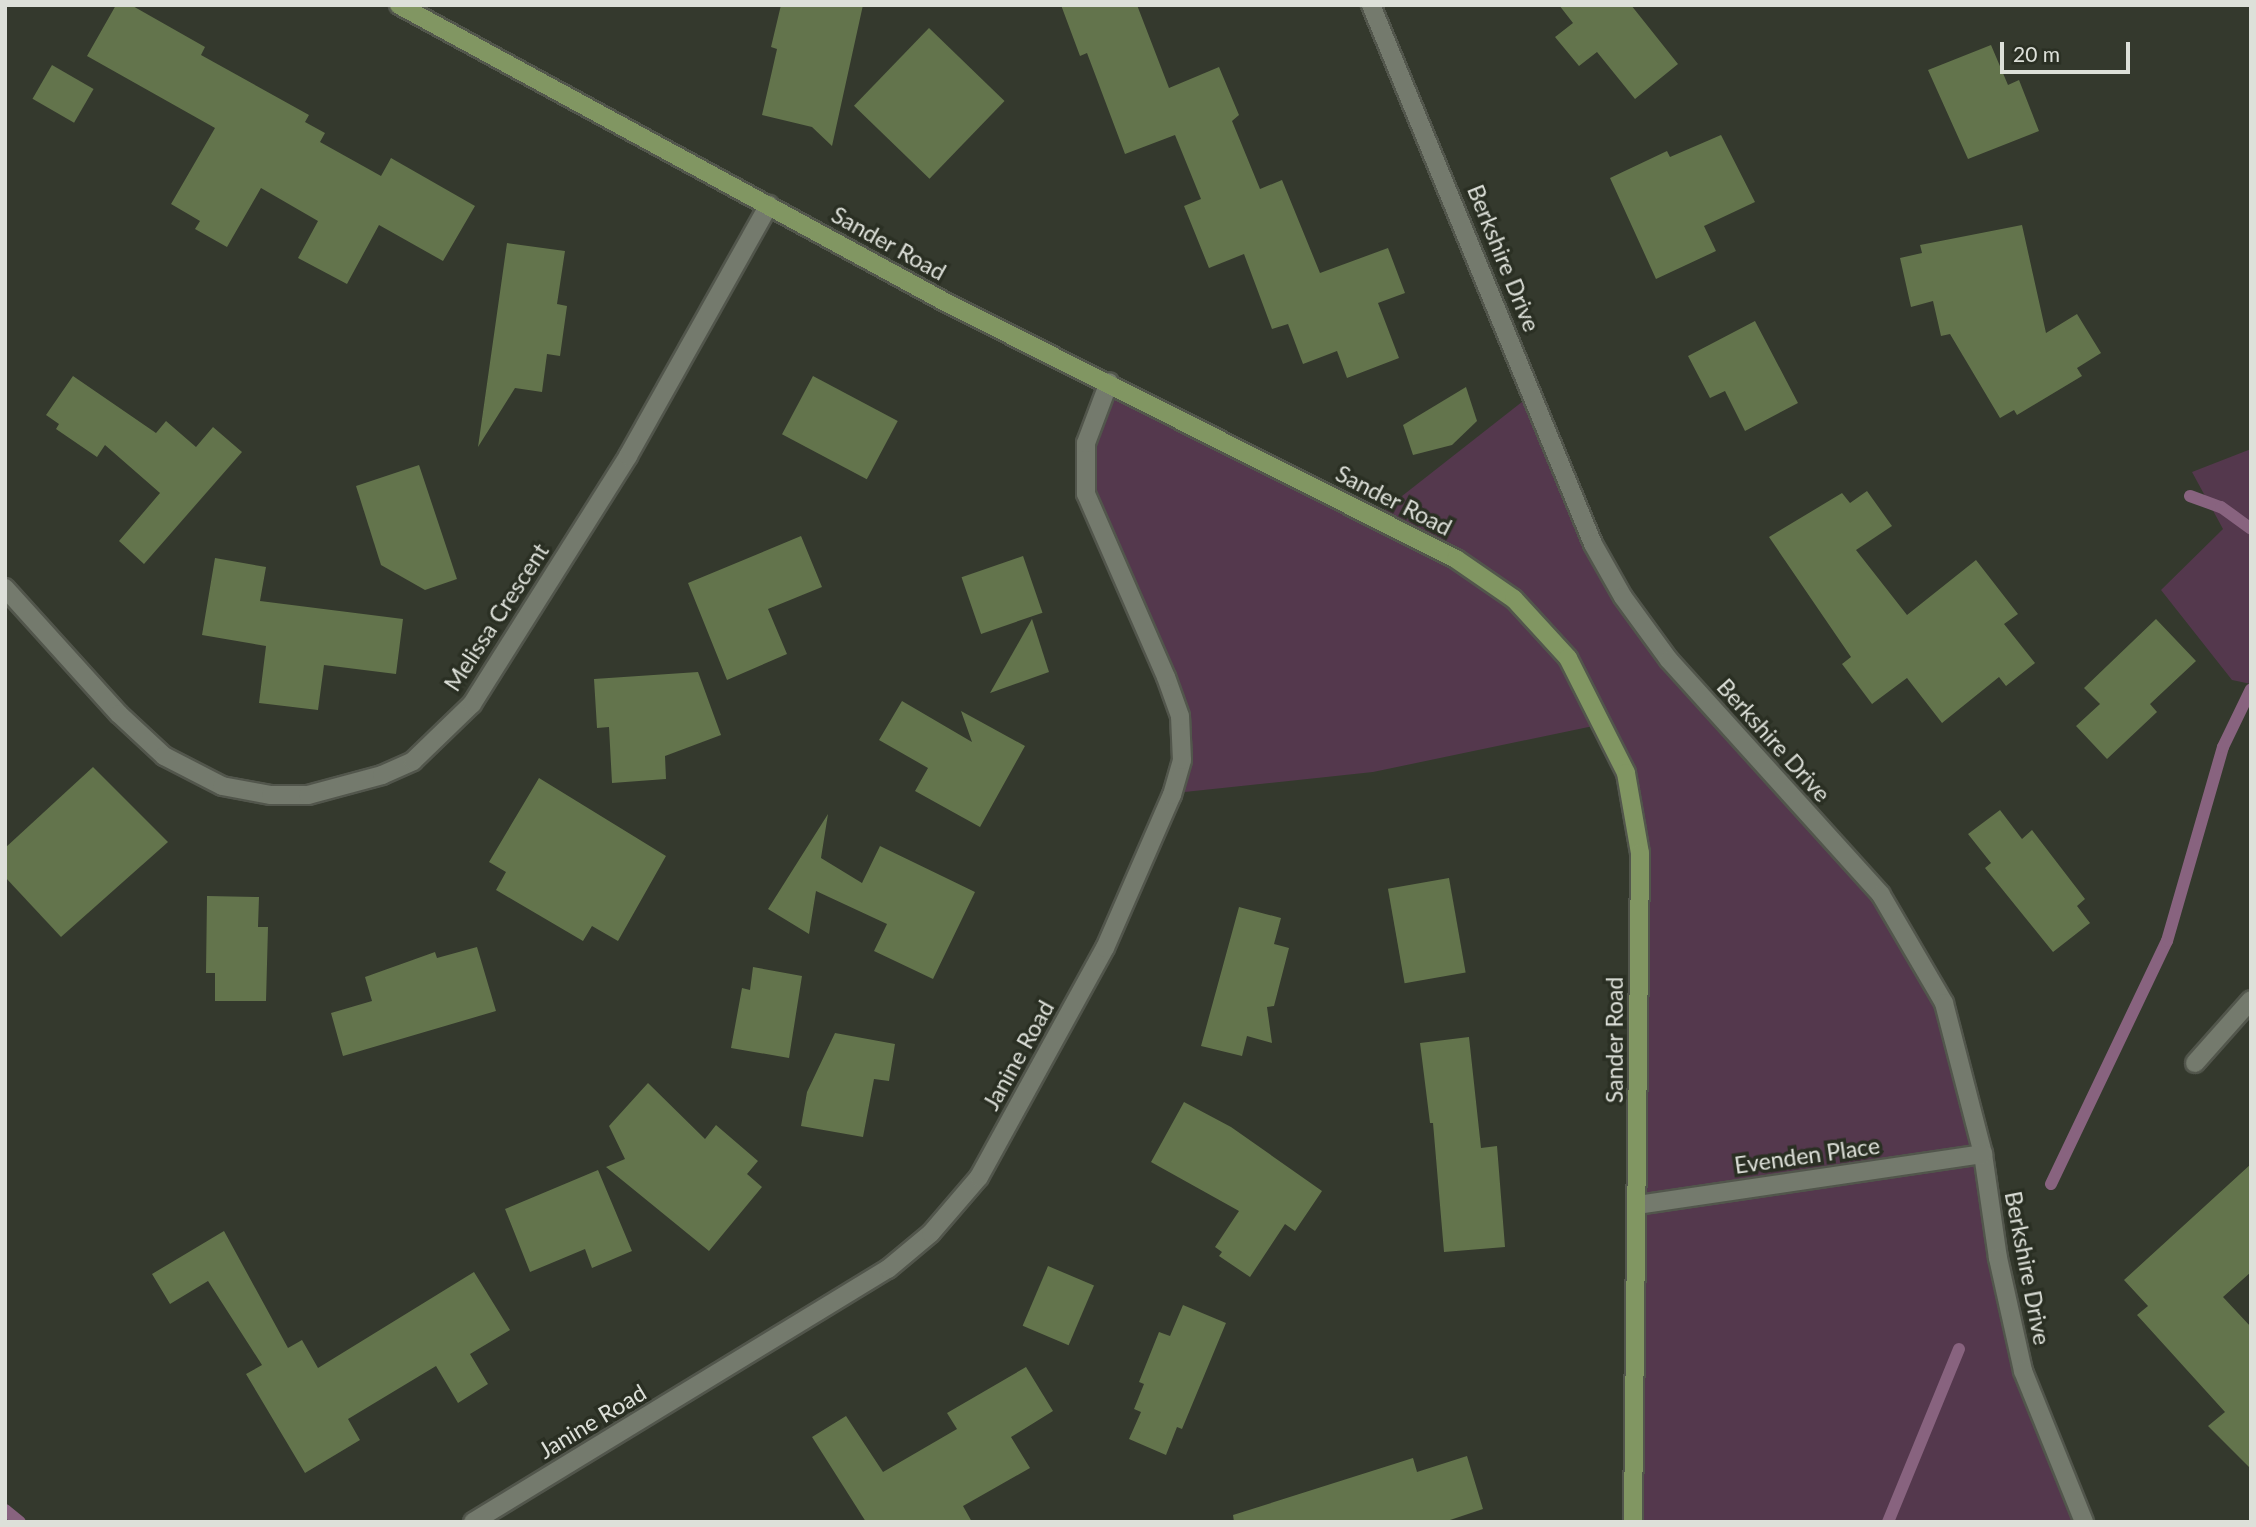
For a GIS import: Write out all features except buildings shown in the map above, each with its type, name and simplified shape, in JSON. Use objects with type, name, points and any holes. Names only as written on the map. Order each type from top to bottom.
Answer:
[{"type":"main road","name":"Sander Road","points":[[399,5],[947,303],[1109,382],[1456,559],[1514,599],[1568,658],[1626,774],[1640,853],[1633,1522]]},
{"type":"street","name":"Berkshire Drive","points":[[1371,5],[1593,544],[1623,597],[1668,660],[1881,895],[1944,1003],[1983,1154],[1998,1258],[2023,1371],[2084,1522]]},
{"type":"street","name":"Melissa Crescent","points":[[5,588],[119,714],[164,756],[222,786],[271,795],[308,795],[382,775],[413,761],[472,704],[628,456],[769,205]]},
{"type":"street","name":"Janine Road","points":[[473,1522],[888,1269],[959,1203],[985,1165],[1105,948],[1172,795],[1182,760],[1180,716],[1167,677],[1086,494],[1086,443],[1109,382]]},
{"type":"street","points":[[2195,1063],[2251,1000]]},
{"type":"street","name":"Evenden Place","points":[[1637,1205],[1983,1154]]},
{"type":"shaded area","points":[[1109,383],[1374,518],[1532,394],[1626,598],[1881,891],[1945,1002],[2012,1317],[2080,1522],[1633,1522],[1639,852],[1603,724],[1373,772],[1175,793],[1184,716],[1089,494],[1087,460]]},
{"type":"shaded area","points":[[2251,449],[2251,684],[2232,680],[2161,590],[2223,529],[2192,472]]},
{"type":"waterway","points":[[2190,496],[2221,507],[2251,529]]},
{"type":"waterway","points":[[2051,1184],[2167,941],[2223,747],[2251,689]]},
{"type":"waterway","points":[[1888,1522],[1959,1349]]},
{"type":"waterway","points":[[5,1510],[20,1522]]}]
